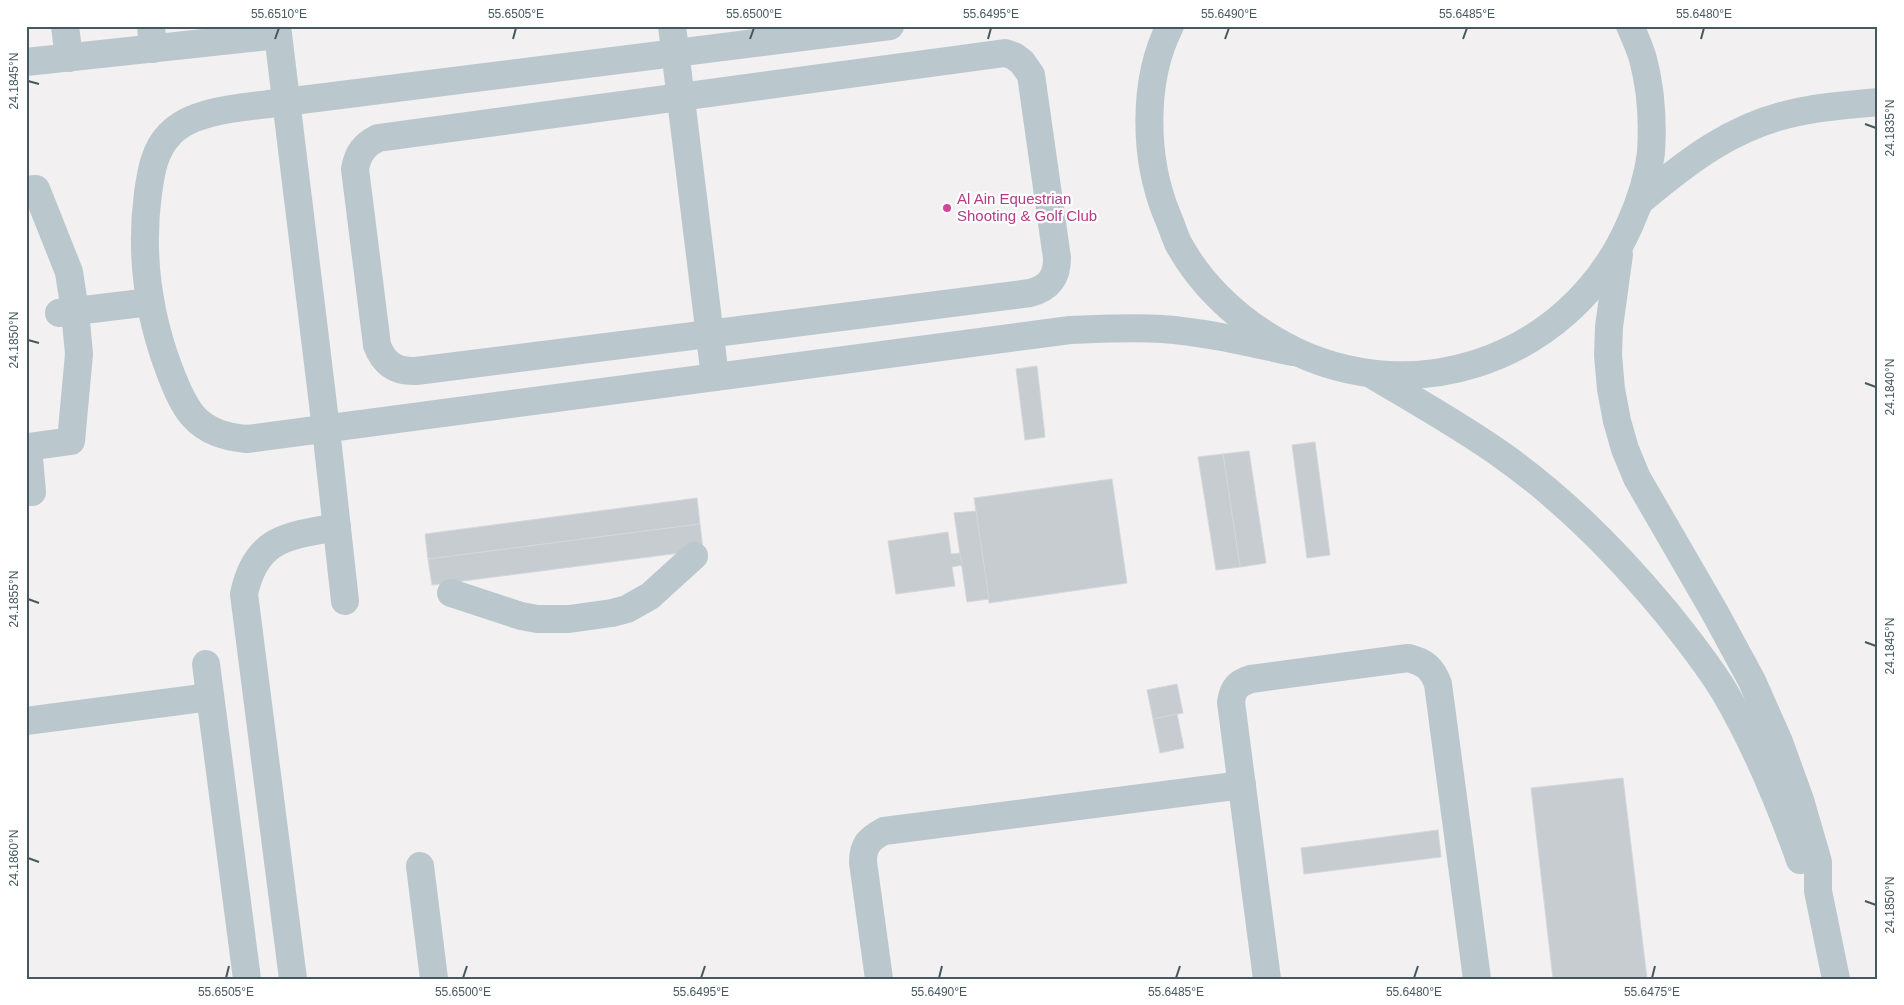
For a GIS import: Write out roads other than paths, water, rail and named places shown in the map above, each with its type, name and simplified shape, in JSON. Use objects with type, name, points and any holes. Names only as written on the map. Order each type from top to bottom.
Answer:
[{"type":"street","points":[[65,26],[69,58]]},
{"type":"street","points":[[672,26],[715,377]]},
{"type":"street","points":[[890,26],[285,102],[209,113],[186,121],[170,134],[158,152],[151,174],[146,209],[145,250],[150,302],[162,352],[182,400],[193,416],[207,428],[227,437],[247,440],[1060,331],[1088,329],[1162,329],[1229,338],[1294,352],[1330,366],[1370,374],[1420,375],[1468,367],[1514,349],[1556,322],[1592,288],[1620,248],[1640,201],[1650,154],[1651,106],[1643,58],[1630,26]]},
{"type":"street","points":[[1170,26],[1164,37],[1151,88],[1149,141],[1158,194],[1178,243],[1209,287],[1248,324],[1294,352]]},
{"type":"street","points":[[26,62],[69,58],[152,38],[277,31],[326,429],[345,601]]},
{"type":"street","points":[[1004,53],[1014,56],[1022,62],[1031,75],[1057,258],[1057,269],[1054,278],[1041,290],[1030,293],[710,334],[404,371],[394,368],[385,361],[377,345],[355,168],[357,158],[369,143],[378,138],[681,97],[994,54],[1004,53]]},
{"type":"street","points":[[1640,201],[1697,155],[1728,137],[1761,123],[1797,112],[1878,102]]},
{"type":"street","points":[[26,190],[36,189],[68,272],[75,311],[79,354],[71,441],[28,447],[33,492]]},
{"type":"street","points":[[1620,248],[1611,309],[1608,355],[1611,389],[1625,449],[1637,478],[1714,611],[1752,682],[1768,717],[1800,800],[1818,862],[1818,891],[1836,979]]},
{"type":"street","points":[[75,311],[150,302]]},
{"type":"street","points":[[1370,374],[1472,435],[1532,478],[1597,536],[1649,593],[1702,658],[1724,690],[1767,774],[1806,874],[1818,891]]},
{"type":"street","points":[[293,979],[244,594],[254,563],[263,552],[277,541],[295,534],[337,527]]},
{"type":"street","points":[[451,593],[521,616],[537,619],[569,619],[612,613],[627,609],[650,596],[694,556]]},
{"type":"street","points":[[1267,979],[1231,702],[1236,687],[1242,682],[1251,679],[1408,658],[1429,666],[1435,674],[1438,684],[1477,979]]},
{"type":"street","points":[[206,664],[247,979]]},
{"type":"street","points":[[26,721],[210,697]]},
{"type":"street","points":[[879,979],[863,862],[866,844],[873,837],[884,831],[1242,785]]},
{"type":"street","points":[[420,866],[434,979]]},
{"type":"place","name":"Al Ain Equestrian Shooting & Golf Club","points":[[947,208]]}]
